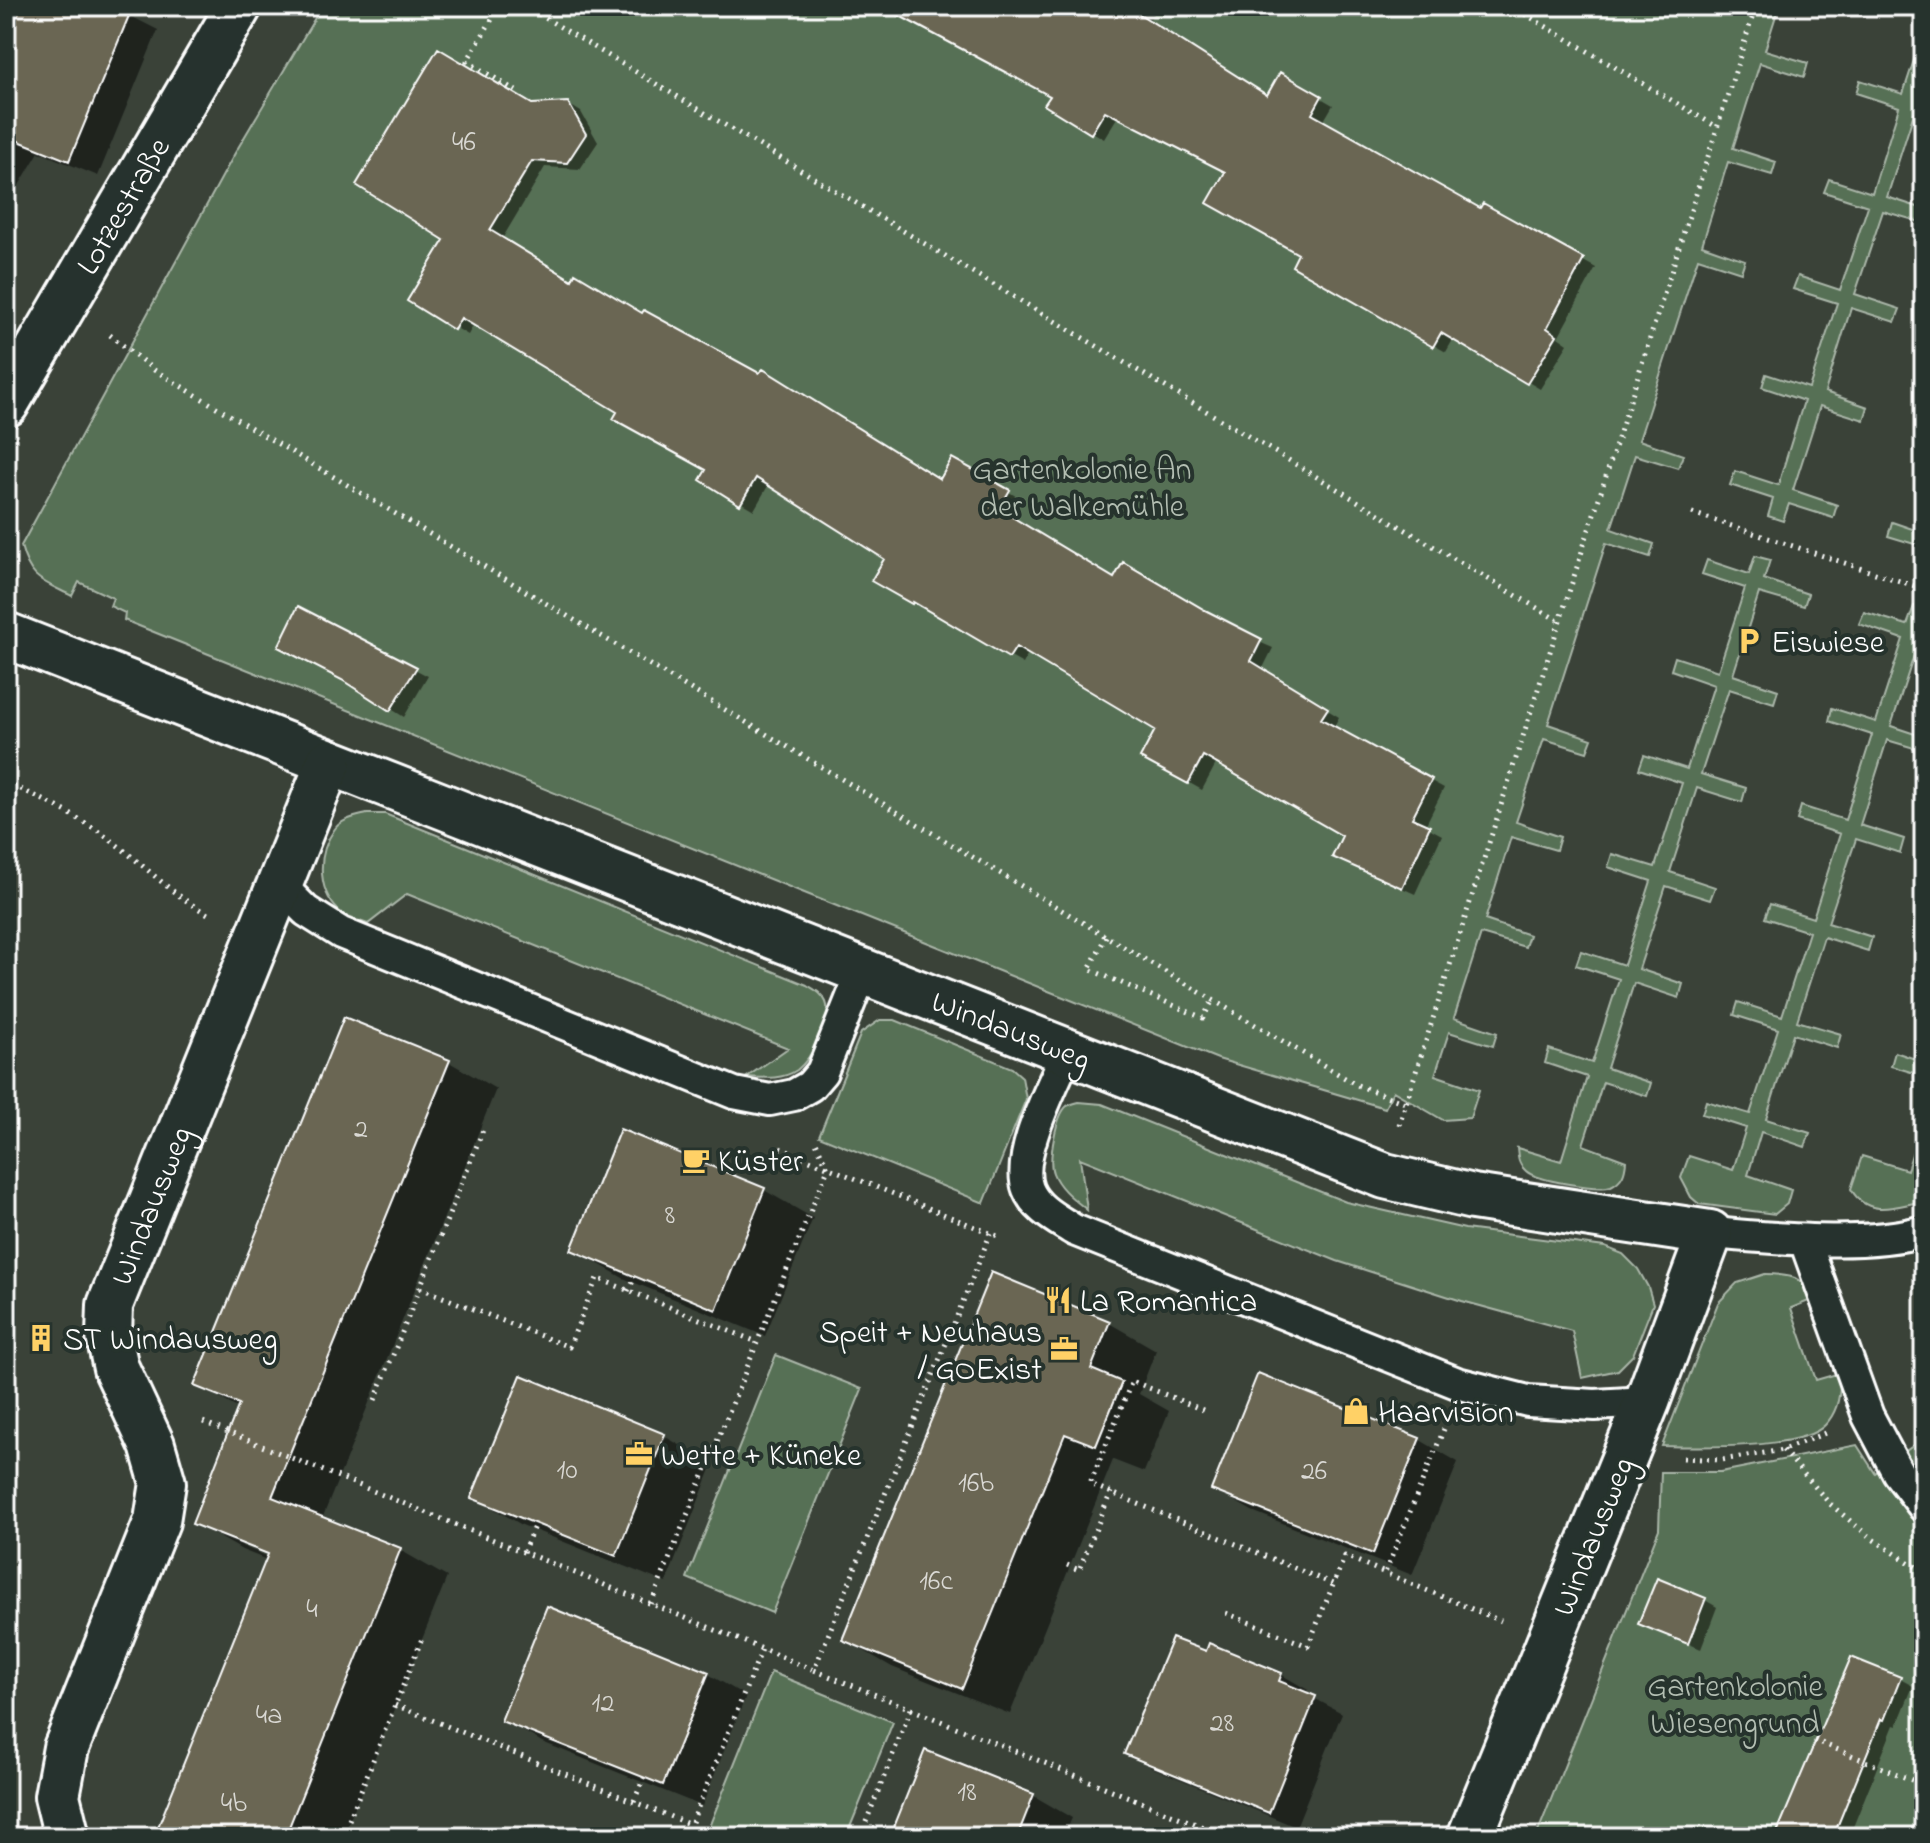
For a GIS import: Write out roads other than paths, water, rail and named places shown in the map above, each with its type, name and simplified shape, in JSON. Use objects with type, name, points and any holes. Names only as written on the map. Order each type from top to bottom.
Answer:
[{"type":"street","name":"Lotzestraße","points":[[6,404],[239,6]]},
{"type":"street","name":"Windausweg","points":[[6,635],[1385,1176],[1473,1197],[1710,1233],[1647,1402],[1470,1837]]},
{"type":"street","name":"Windausweg","points":[[67,1837],[57,1796],[66,1748],[157,1521],[163,1483],[152,1445],[116,1368],[109,1336],[110,1305],[329,762]]},
{"type":"lane","points":[[279,884],[306,911],[341,933],[734,1093],[770,1100],[794,1095],[810,1086],[822,1072],[862,972]]},
{"type":"lane","points":[[1067,1052],[1026,1154],[1025,1174],[1029,1191],[1044,1211],[1074,1230],[1457,1383],[1528,1401],[1595,1405],[1647,1402]]},
{"type":"lane","name":"Windausweg","points":[[1710,1233],[1805,1241],[1904,1237],[1924,1231]]},
{"type":"lane","points":[[1805,1241],[1868,1416],[1898,1473],[1924,1507]]},
{"type":"place","name":"Eiswiese","points":[[1749,641]]},
{"type":"place","name":"Küster","points":[[696,1160]]},
{"type":"place","name":"La Romantica","points":[[1058,1300]]},
{"type":"place","name":"ST Windausweg","points":[[41,1338]]},
{"type":"place","name":"Speit + Neuhaus / GOExist","points":[[1064,1349]]},
{"type":"place","name":"Haarvision","points":[[1356,1411]]},
{"type":"place","name":"Wette + Küneke","points":[[639,1454]]},
{"type":"park label","name":"Gartenkolonie An der Walkemühle","points":[[1082,486]]},
{"type":"park label","name":"Gartenkolonie Wiesengrund","points":[[1735,1704]]}]
